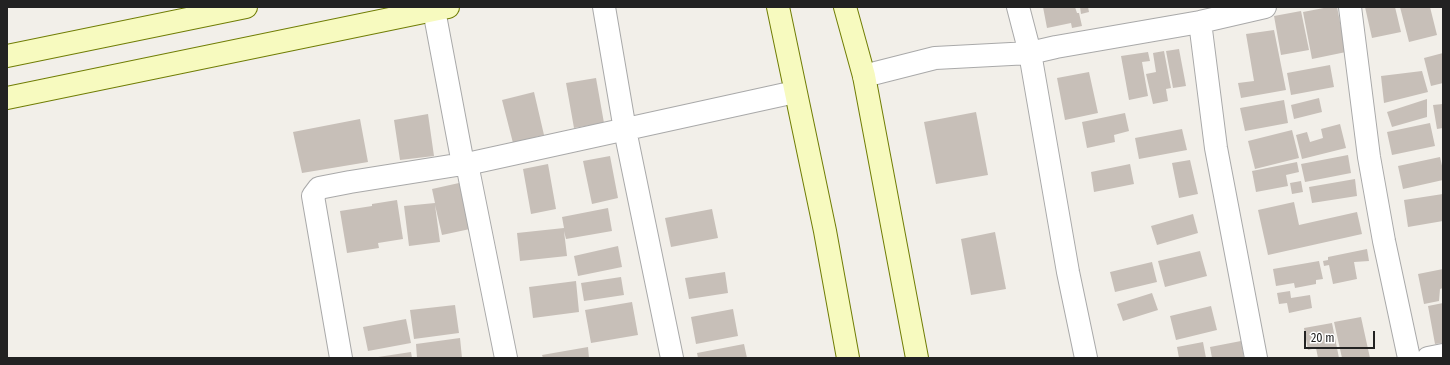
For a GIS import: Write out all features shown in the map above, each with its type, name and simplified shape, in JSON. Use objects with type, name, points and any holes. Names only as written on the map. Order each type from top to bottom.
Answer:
[{"type":"main road","points":[[7,56],[246,7]]},
{"type":"main road","points":[[778,7],[825,231],[848,358]]},
{"type":"main road","points":[[844,7],[864,76],[917,358]]},
{"type":"main road","points":[[7,98],[441,9]]},
{"type":"street","points":[[604,7],[625,130],[672,358]]},
{"type":"street","points":[[1018,7],[1030,53],[1068,272],[1086,358]]},
{"type":"street","points":[[864,76],[935,58],[1030,53],[1200,22],[1265,7]]},
{"type":"street","points":[[1350,7],[1369,157],[1384,241],[1409,358]]},
{"type":"street","points":[[441,9],[465,164],[506,358]]},
{"type":"street","points":[[1200,22],[1216,148],[1256,358]]},
{"type":"street","points":[[341,358],[313,196],[319,188],[465,164],[795,92]]},
{"type":"building","points":[[1043,7],[1075,7],[1077,13],[1079,13],[1082,26],[1072,28],[1071,23],[1047,28]]},
{"type":"building","points":[[1080,7],[1088,7],[1089,12],[1081,14]]},
{"type":"building","points":[[1337,7],[1346,52],[1312,59],[1303,12]]},
{"type":"building","points":[[1365,7],[1395,7],[1401,32],[1372,38]]},
{"type":"building","points":[[1400,7],[1430,7],[1437,35],[1409,42]]},
{"type":"building","points":[[1301,11],[1309,50],[1281,55],[1274,16]]},
{"type":"building","points":[[1274,30],[1286,90],[1241,98],[1238,83],[1254,81],[1246,34]]},
{"type":"building","points":[[1179,49],[1186,86],[1173,88],[1166,51]]},
{"type":"building","points":[[1164,51],[1171,88],[1166,89],[1168,101],[1153,104],[1146,74],[1156,72],[1153,53]]},
{"type":"building","points":[[1148,52],[1150,61],[1142,62],[1148,96],[1129,100],[1121,56]]},
{"type":"building","points":[[1443,53],[1443,83],[1431,86],[1424,58]]},
{"type":"building","points":[[1330,65],[1334,87],[1291,95],[1287,73]]},
{"type":"building","points":[[1422,71],[1428,92],[1384,103],[1381,76]]},
{"type":"building","points":[[1089,72],[1098,113],[1065,120],[1057,78]]},
{"type":"building","points":[[596,78],[604,123],[574,128],[566,83]]},
{"type":"building","points":[[534,92],[544,135],[513,143],[502,100]]},
{"type":"building","points":[[1319,98],[1322,112],[1294,119],[1291,105]]},
{"type":"building","points":[[1427,99],[1427,117],[1392,127],[1387,112]]},
{"type":"building","points":[[1284,100],[1288,123],[1245,131],[1240,108]]},
{"type":"building","points":[[1443,104],[1443,128],[1437,129],[1433,105]]},
{"type":"building","points":[[976,112],[988,175],[936,184],[924,122]]},
{"type":"building","points":[[1125,113],[1129,131],[1114,135],[1115,142],[1087,148],[1082,122]]},
{"type":"building","points":[[428,114],[434,156],[400,160],[394,120]]},
{"type":"building","points":[[360,119],[368,162],[302,173],[293,132]]},
{"type":"building","points":[[1430,123],[1435,146],[1392,155],[1387,132]]},
{"type":"building","points":[[1340,124],[1346,148],[1302,159],[1296,135],[1307,132],[1310,142],[1323,138],[1321,129]]},
{"type":"building","points":[[1182,129],[1187,150],[1139,159],[1135,138]]},
{"type":"building","points":[[1292,130],[1299,158],[1255,169],[1248,141]]},
{"type":"building","points":[[1348,155],[1351,173],[1305,182],[1301,164]]},
{"type":"building","points":[[610,156],[618,198],[592,204],[583,161]]},
{"type":"building","points":[[1440,157],[1443,170],[1443,180],[1403,189],[1398,166]]},
{"type":"building","points":[[1190,160],[1198,194],[1179,198],[1172,163]]},
{"type":"building","points":[[1297,162],[1299,172],[1286,175],[1288,186],[1256,192],[1252,171]]},
{"type":"building","points":[[548,164],[556,209],[531,214],[523,169]]},
{"type":"building","points":[[1130,164],[1134,184],[1094,192],[1091,172]]},
{"type":"building","points":[[1355,179],[1357,196],[1312,203],[1309,187]]},
{"type":"building","points":[[1301,181],[1303,192],[1292,194],[1290,183]]},
{"type":"building","points":[[459,183],[470,229],[442,235],[435,205],[440,242],[409,246],[404,206],[435,203],[432,189]]},
{"type":"building","points":[[1443,194],[1443,221],[1408,227],[1404,200]]},
{"type":"building","points":[[397,200],[403,239],[378,243],[379,248],[347,253],[340,211]]},
{"type":"building","points":[[1294,202],[1299,225],[1357,212],[1362,234],[1268,255],[1258,210]]},
{"type":"building","points":[[608,208],[612,231],[566,239],[564,231],[567,256],[520,261],[517,233],[564,228],[562,217]]},
{"type":"building","points":[[712,209],[718,238],[671,247],[665,218]]},
{"type":"building","points":[[1193,214],[1198,233],[1157,245],[1151,226]]},
{"type":"building","points":[[995,232],[1006,289],[971,295],[961,239]]},
{"type":"building","points":[[618,246],[622,267],[578,276],[574,256]]},
{"type":"building","points":[[1367,249],[1369,261],[1354,262],[1357,279],[1333,284],[1329,265],[1324,266],[1323,261],[1328,260],[1328,257]]},
{"type":"building","points":[[1200,251],[1207,276],[1165,287],[1158,261]]},
{"type":"building","points":[[1319,261],[1323,279],[1316,280],[1316,284],[1295,288],[1294,283],[1276,286],[1273,269]]},
{"type":"building","points":[[1152,262],[1157,282],[1115,292],[1110,272]]},
{"type":"building","points":[[1443,269],[1443,288],[1440,289],[1439,301],[1424,304],[1418,274]]},
{"type":"building","points":[[725,272],[728,293],[689,299],[685,278]]},
{"type":"building","points":[[621,277],[624,295],[584,301],[581,283]]},
{"type":"building","points":[[576,281],[579,312],[533,318],[529,287]]},
{"type":"building","points":[[1290,291],[1291,298],[1310,295],[1312,308],[1289,313],[1287,303],[1279,304],[1277,293]]},
{"type":"building","points":[[1152,293],[1158,310],[1123,321],[1117,304]]},
{"type":"building","points":[[632,302],[638,335],[591,343],[585,310]]},
{"type":"building","points":[[1443,303],[1443,343],[1435,344],[1428,306]]},
{"type":"building","points":[[455,305],[459,333],[414,339],[410,310]]},
{"type":"building","points":[[1211,306],[1217,330],[1176,340],[1170,316]]},
{"type":"building","points":[[733,309],[738,336],[696,344],[691,317]]},
{"type":"building","points":[[1361,317],[1370,358],[1342,358],[1334,322]]},
{"type":"building","points":[[406,319],[411,343],[368,351],[363,327]]},
{"type":"building","points":[[1332,323],[1339,358],[1318,358],[1316,348],[1308,350],[1304,328]]},
{"type":"building","points":[[460,338],[462,358],[417,358],[416,344]]},
{"type":"building","points":[[1241,341],[1244,358],[1212,358],[1210,347]]},
{"type":"building","points":[[1203,342],[1206,358],[1179,358],[1177,347]]},
{"type":"building","points":[[744,344],[747,358],[698,358],[697,353]]},
{"type":"building","points":[[588,347],[589,358],[543,358],[542,355]]},
{"type":"building","points":[[411,352],[412,358],[378,358],[378,357]]}]
